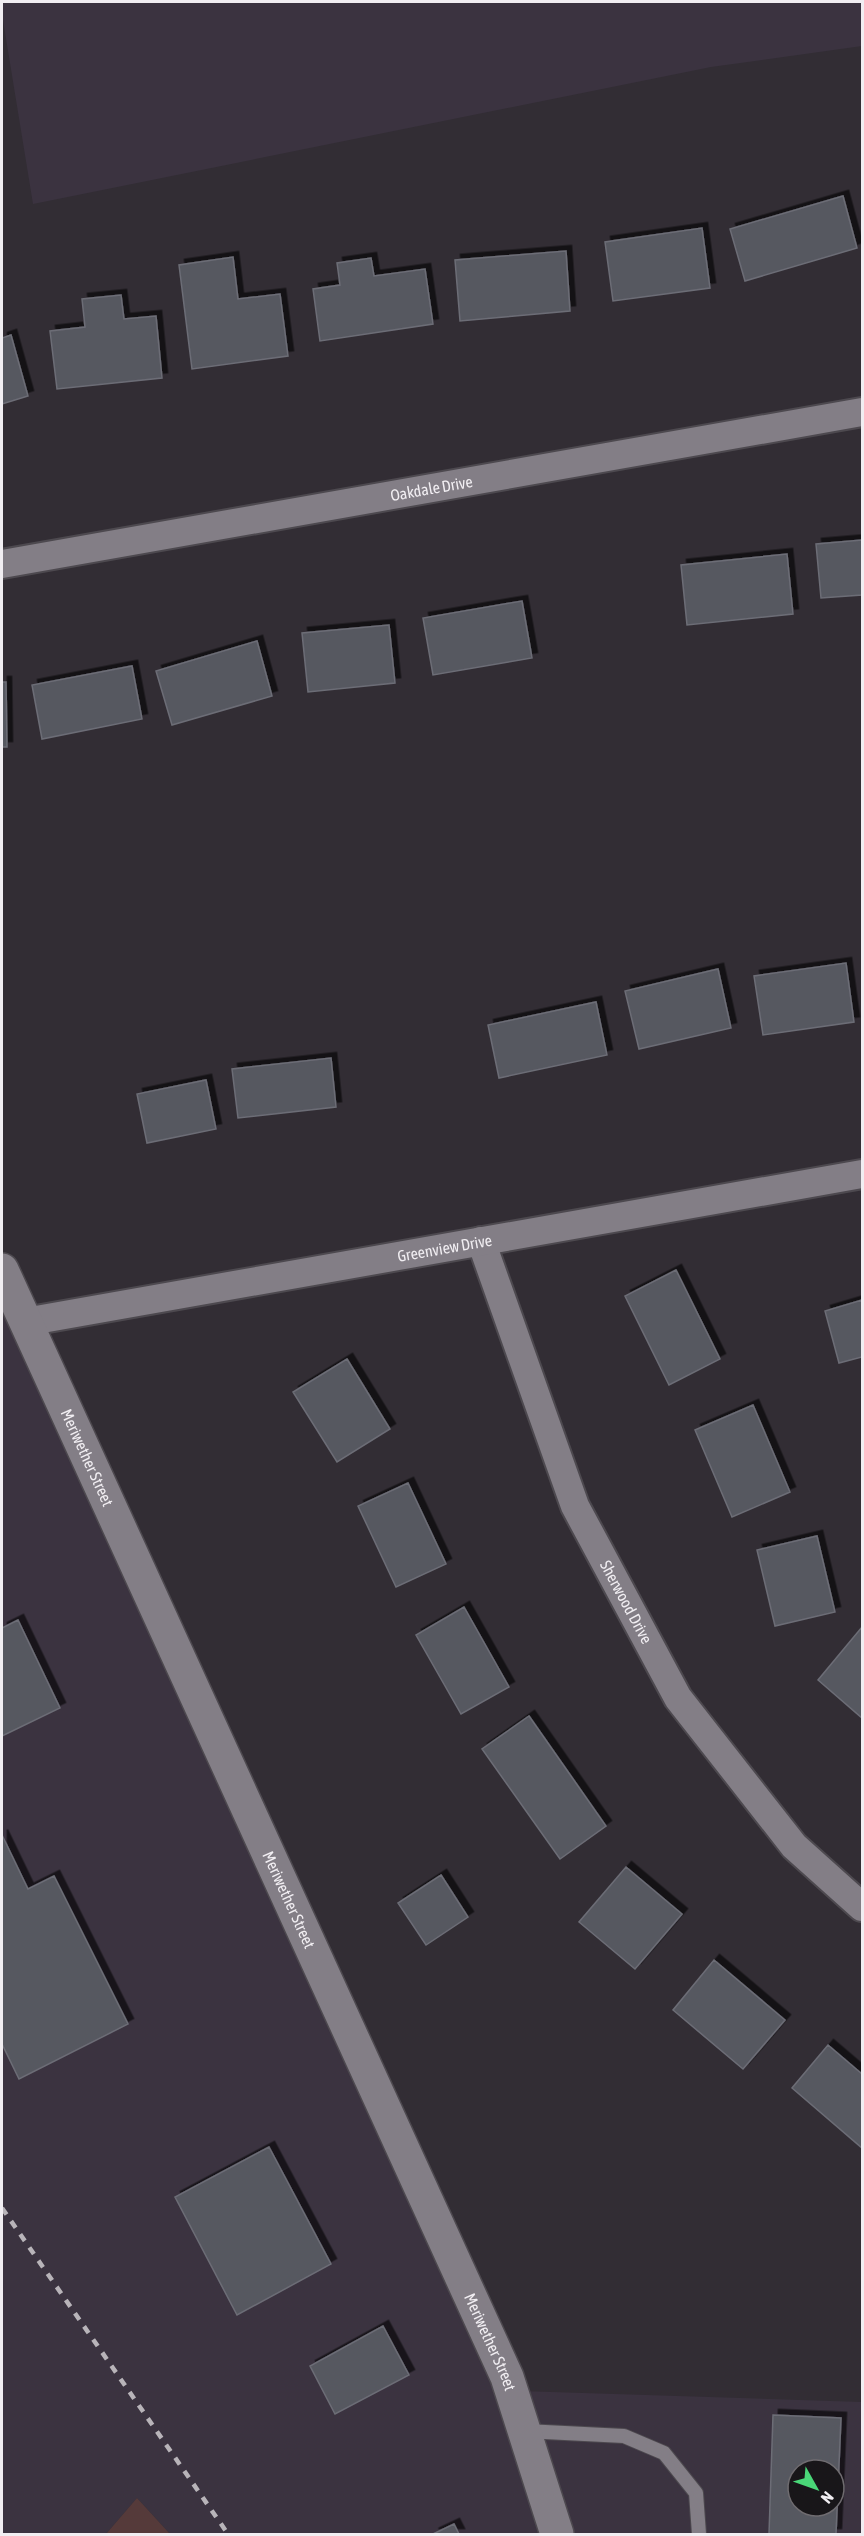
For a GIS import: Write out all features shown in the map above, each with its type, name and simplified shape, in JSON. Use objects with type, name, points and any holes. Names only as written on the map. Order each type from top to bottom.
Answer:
[{"type":"street","name":"Oakdale Drive","points":[[2,564],[862,412]]},
{"type":"street","name":"Greenview Drive","points":[[25,1322],[862,1174]]},
{"type":"street","name":"Sherwood Drive","points":[[481,1241],[575,1506],[678,1698],[794,1846],[862,1907]]},
{"type":"street","name":"Meriwether Street","points":[[2,1270],[507,2377],[558,2535]]},
{"type":"lane","points":[[525,2432],[624,2436],[664,2453],[696,2493],[699,2535]]},
{"type":"shaded area","points":[[2,2],[862,2],[862,46],[711,67],[33,204],[2,14]]},
{"type":"shaded area","points":[[2,1261],[434,2177],[520,2391],[862,2402],[862,2534],[170,2534],[137,2498],[106,2534],[2,2534]]},
{"type":"shaded area","points":[[137,2498],[170,2534],[106,2534]]},
{"type":"building","points":[[843,196],[857,248],[745,281],[730,229]]},
{"type":"building","points":[[702,228],[710,288],[613,301],[605,242]]},
{"type":"building","points":[[566,251],[570,311],[460,321],[455,260]]},
{"type":"building","points":[[233,257],[238,299],[280,294],[288,356],[192,369],[179,265]]},
{"type":"building","points":[[371,258],[374,276],[425,269],[433,324],[320,341],[313,289],[340,285],[337,263]]},
{"type":"building","points":[[121,295],[124,319],[156,316],[162,378],[57,389],[50,331],[85,327],[82,299]]},
{"type":"building","points":[[11,335],[28,396],[2,404],[2,338]]},
{"type":"building","points":[[862,540],[862,595],[821,598],[816,544]]},
{"type":"building","points":[[787,554],[793,614],[687,625],[681,565]]},
{"type":"building","points":[[522,601],[532,658],[433,675],[423,618]]},
{"type":"building","points":[[389,625],[395,683],[308,692],[302,633]]},
{"type":"building","points":[[257,641],[272,696],[172,725],[156,671]]},
{"type":"building","points":[[132,666],[142,719],[42,739],[32,685]]},
{"type":"building","points":[[2,682],[6,682],[7,747],[2,747]]},
{"type":"building","points":[[846,963],[854,1022],[763,1035],[754,976]]},
{"type":"building","points":[[718,969],[731,1028],[639,1049],[625,991]]},
{"type":"building","points":[[596,1002],[607,1055],[499,1078],[488,1025]]},
{"type":"building","points":[[331,1058],[336,1107],[238,1118],[232,1069]]},
{"type":"building","points":[[206,1080],[216,1129],[147,1143],[137,1094]]},
{"type":"building","points":[[676,1270],[720,1359],[669,1385],[625,1296]]},
{"type":"building","points":[[862,1300],[862,1357],[839,1363],[825,1311]]},
{"type":"building","points":[[347,1359],[390,1429],[337,1462],[293,1392]]},
{"type":"building","points":[[753,1405],[790,1492],[732,1517],[695,1430]]},
{"type":"building","points":[[408,1483],[446,1564],[396,1587],[358,1506]]},
{"type":"building","points":[[817,1536],[835,1612],[775,1626],[757,1550]]},
{"type":"building","points":[[464,1607],[509,1687],[461,1714],[416,1635]]},
{"type":"building","points":[[18,1620],[60,1708],[2,1736],[2,1628]]},
{"type":"building","points":[[862,1627],[862,1718],[818,1680]]},
{"type":"building","points":[[529,1716],[606,1826],[560,1859],[482,1749]]},
{"type":"building","points":[[2,1835],[28,1889],[54,1876],[128,2024],[19,2079],[2,2044]]},
{"type":"building","points":[[626,1867],[682,1914],[635,1969],[579,1922]]},
{"type":"building","points":[[441,1875],[468,1917],[426,1945],[398,1903]]},
{"type":"building","points":[[714,1960],[785,2020],[743,2069],[673,2010]]},
{"type":"building","points":[[828,2045],[862,2074],[862,2148],[792,2088]]},
{"type":"building","points":[[269,2147],[331,2264],[237,2315],[175,2197]]},
{"type":"building","points":[[383,2326],[409,2375],[335,2414],[310,2366]]},
{"type":"building","points":[[773,2415],[841,2418],[839,2458],[786,2458],[786,2518],[837,2518],[836,2534],[769,2534]]},
{"type":"building","points":[[454,2524],[459,2534],[433,2534]]},
{"type":"railway","points":[[2,2208],[228,2534]]}]
